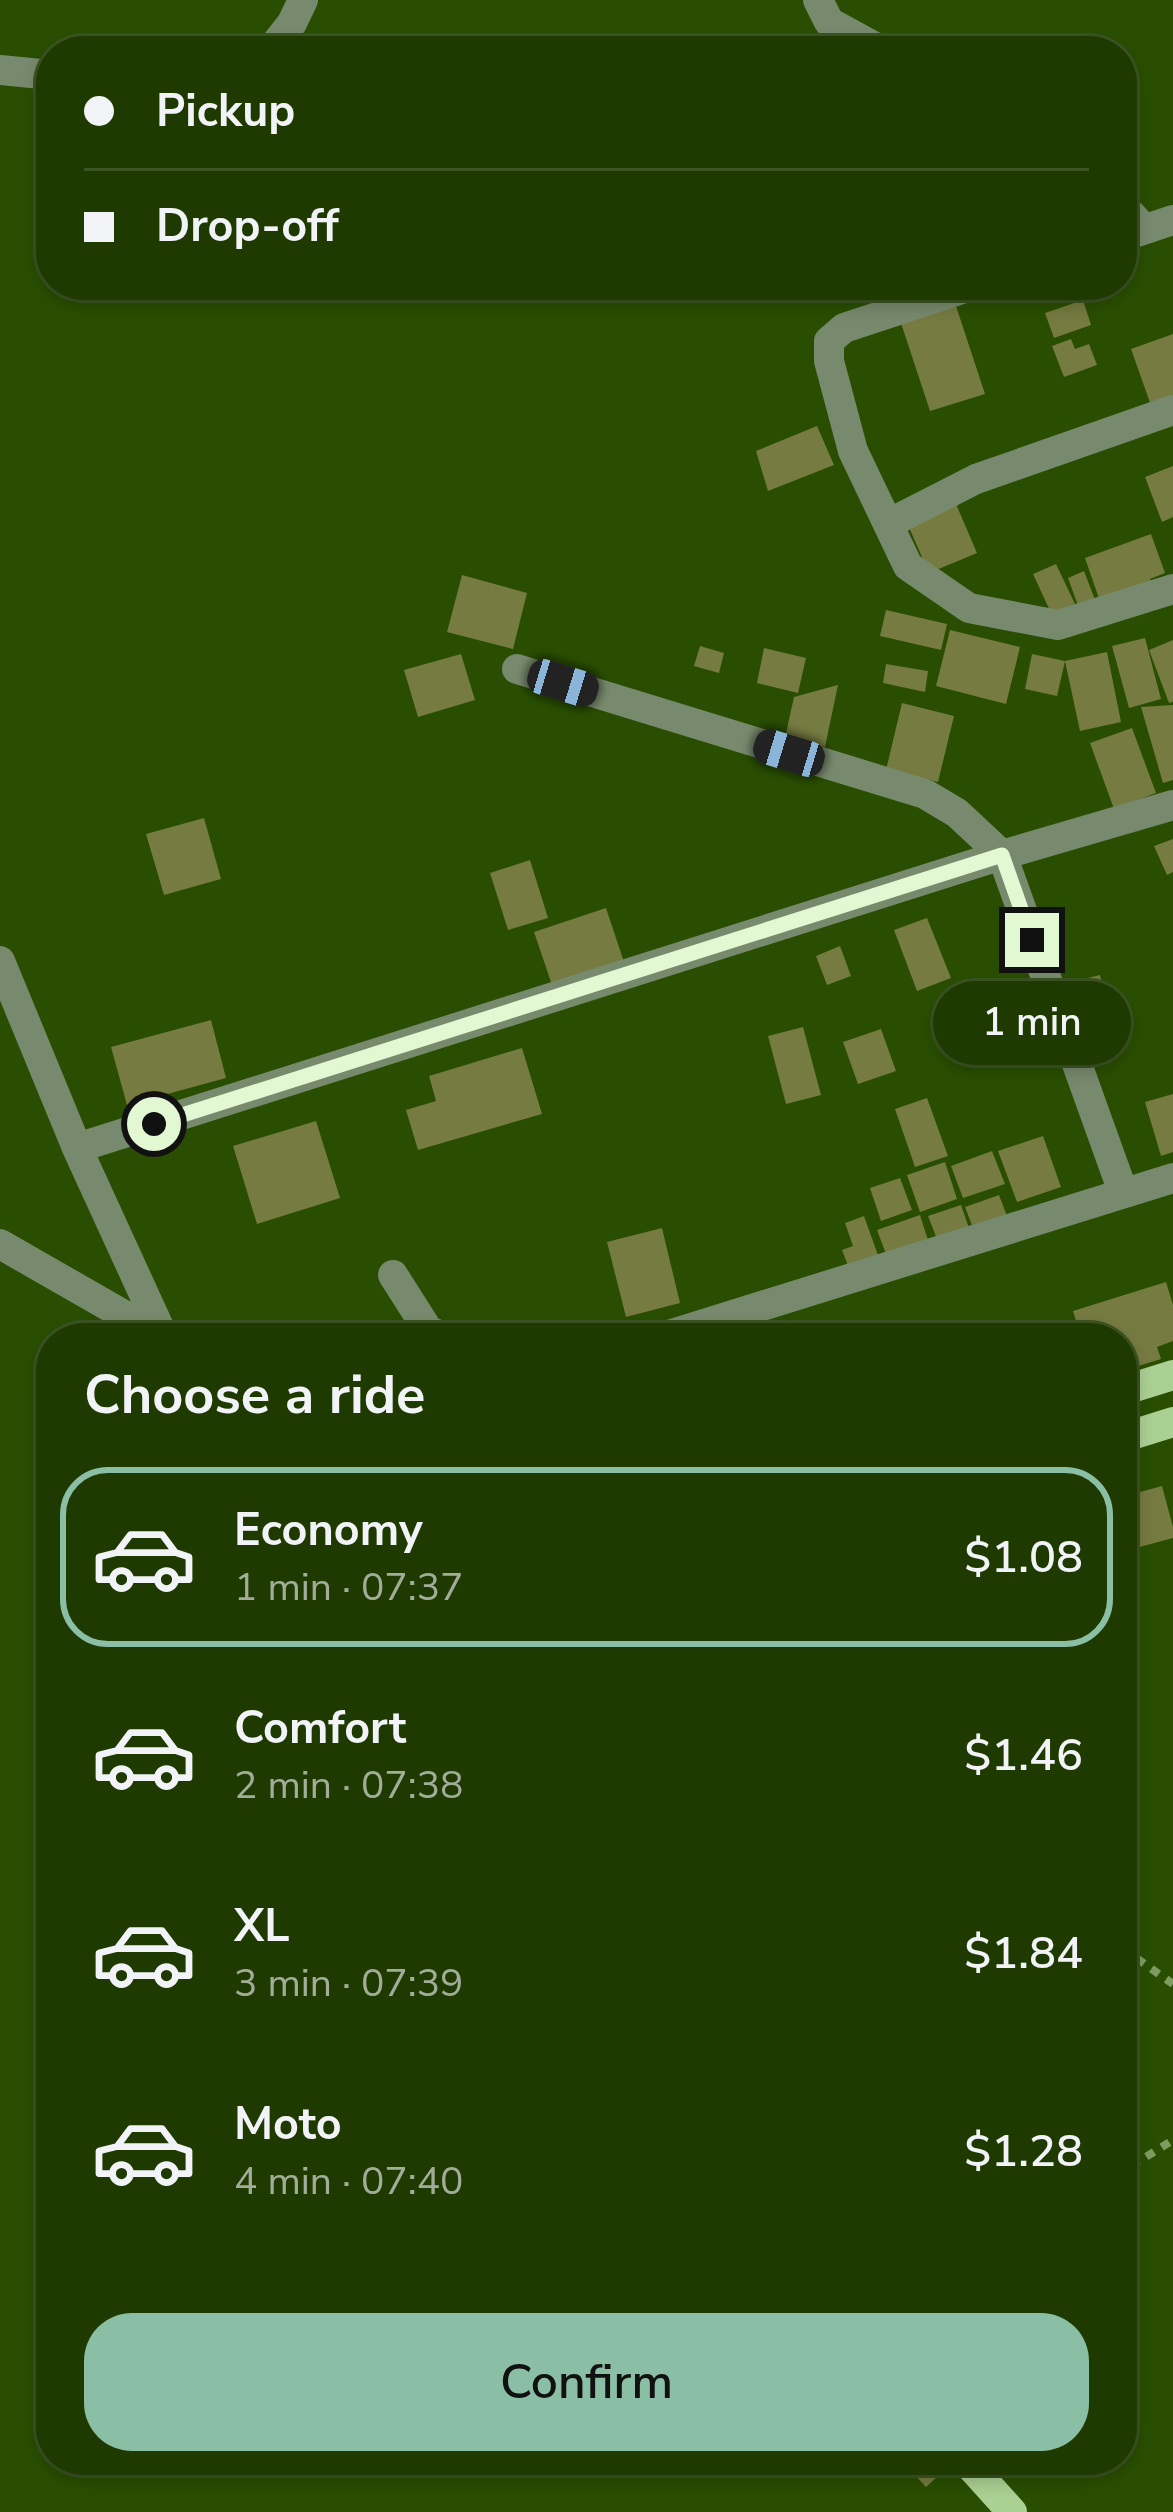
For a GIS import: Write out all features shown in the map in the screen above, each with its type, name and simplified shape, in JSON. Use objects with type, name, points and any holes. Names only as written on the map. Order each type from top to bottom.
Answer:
[{"type":"main road","points":[[1137,1386],[1173,1375]]},
{"type":"main road","points":[[1137,1433],[1173,1422]]},
{"type":"main road","points":[[979,2475],[1012,2512]]},
{"type":"street","points":[[282,36],[303,0]]},
{"type":"street","points":[[818,0],[829,22],[855,36]]},
{"type":"street","points":[[0,70],[36,74]]},
{"type":"street","points":[[929,300],[844,328],[829,340],[853,452],[908,566],[969,608],[1058,625],[1173,589]]},
{"type":"street","points":[[888,524],[976,479],[1173,410]]},
{"type":"street","points":[[518,669],[925,794],[957,813],[1002,855],[1123,1192]]},
{"type":"street","points":[[77,1148],[1173,805]]},
{"type":"street","points":[[0,961],[77,1148],[157,1323]]},
{"type":"street","points":[[707,1323],[1173,1178]]},
{"type":"street","points":[[0,1244],[138,1323]]},
{"type":"street","points":[[393,1275],[424,1323]]},
{"type":"path","points":[[1137,1959],[1173,1984]]},
{"type":"path","points":[[1137,2162],[1173,2140]]},
{"type":"building","points":[[1083,300],[1091,325],[1054,338],[1045,313]]},
{"type":"building","points":[[955,303],[985,394],[930,411],[900,320]]},
{"type":"building","points":[[1173,334],[1173,408],[1154,414],[1131,349]]},
{"type":"building","points":[[1071,339],[1075,349],[1089,344],[1097,365],[1064,377],[1052,346]]},
{"type":"building","points":[[817,426],[834,465],[768,491],[756,451]]},
{"type":"building","points":[[1173,466],[1173,517],[1162,522],[1145,477]]},
{"type":"building","points":[[956,504],[977,553],[929,573],[908,525]]},
{"type":"building","points":[[1151,534],[1165,573],[1150,579],[1155,591],[1103,610],[1085,558]]},
{"type":"building","points":[[1056,564],[1075,604],[1052,615],[1033,574]]},
{"type":"building","points":[[1084,571],[1097,605],[1080,611],[1068,578]]},
{"type":"building","points":[[462,575],[527,593],[513,649],[447,632]]},
{"type":"building","points":[[886,610],[947,624],[941,650],[880,636]]},
{"type":"building","points":[[950,630],[1020,647],[1006,704],[936,686]]},
{"type":"building","points":[[1145,638],[1161,699],[1129,708],[1112,646]]},
{"type":"building","points":[[1173,640],[1173,702],[1169,703],[1149,650]]},
{"type":"building","points":[[700,646],[724,653],[719,673],[694,666]]},
{"type":"building","points":[[764,648],[806,658],[798,693],[757,683]]},
{"type":"building","points":[[1107,652],[1121,722],[1080,731],[1065,661]]},
{"type":"building","points":[[461,654],[475,700],[418,717],[404,670]]},
{"type":"building","points":[[1032,654],[1065,661],[1057,696],[1025,689]]},
{"type":"building","points":[[886,664],[928,671],[925,692],[883,683]]},
{"type":"building","points":[[838,685],[825,747],[785,738],[794,697]]},
{"type":"building","points":[[902,703],[954,716],[938,782],[886,770]]},
{"type":"building","points":[[1173,705],[1173,780],[1163,783],[1141,707]]},
{"type":"building","points":[[1132,728],[1156,793],[1114,809],[1090,743]]},
{"type":"building","points":[[204,818],[221,879],[164,895],[146,834]]},
{"type":"building","points":[[1173,839],[1173,872],[1167,875],[1154,846]]},
{"type":"building","points":[[530,860],[548,918],[508,930],[490,873]]},
{"type":"building","points":[[606,908],[625,965],[553,988],[534,932]]},
{"type":"building","points":[[927,918],[951,978],[917,991],[894,930]]},
{"type":"building","points":[[840,946],[851,976],[827,985],[816,956]]},
{"type":"building","points":[[1100,975],[1106,1000],[1073,1008],[1067,983]]},
{"type":"building","points":[[211,1020],[226,1078],[127,1105],[111,1047]]},
{"type":"building","points":[[803,1027],[821,1095],[786,1104],[768,1036]]},
{"type":"building","points":[[881,1029],[896,1071],[858,1084],[843,1042]]},
{"type":"building","points":[[522,1048],[542,1114],[418,1150],[406,1110],[436,1101],[429,1076]]},
{"type":"building","points":[[1173,1094],[1173,1152],[1161,1156],[1145,1102]]},
{"type":"building","points":[[927,1098],[948,1156],[915,1167],[895,1109]]},
{"type":"building","points":[[316,1121],[340,1198],[257,1224],[233,1146]]},
{"type":"building","points":[[1043,1136],[1061,1187],[1017,1202],[998,1151]]},
{"type":"building","points":[[992,1151],[1005,1184],[963,1198],[951,1166]]},
{"type":"building","points":[[945,1162],[957,1199],[920,1212],[907,1175]]},
{"type":"building","points":[[900,1178],[912,1210],[881,1221],[870,1188]]},
{"type":"building","points":[[999,1195],[1007,1216],[973,1228],[965,1207]]},
{"type":"building","points":[[961,1205],[969,1228],[937,1239],[928,1216]]},
{"type":"building","points":[[920,1215],[928,1240],[886,1254],[877,1230]]},
{"type":"building","points":[[864,1216],[879,1258],[849,1268],[842,1250],[853,1246],[845,1223]]},
{"type":"building","points":[[662,1228],[680,1303],[626,1317],[607,1242]]},
{"type":"building","points":[[1166,1282],[1173,1305],[1173,1341],[1157,1347],[1161,1359],[1137,1366],[1137,1323],[1077,1323],[1073,1311]]},
{"type":"building","points":[[1162,1486],[1173,1538],[1137,1548],[1137,1493]]},
{"type":"building","points":[[915,2475],[937,2475],[938,2476],[926,2487]]},
{"type":"route","points":[[154,1124],[1002,855],[1032,940]]}]
